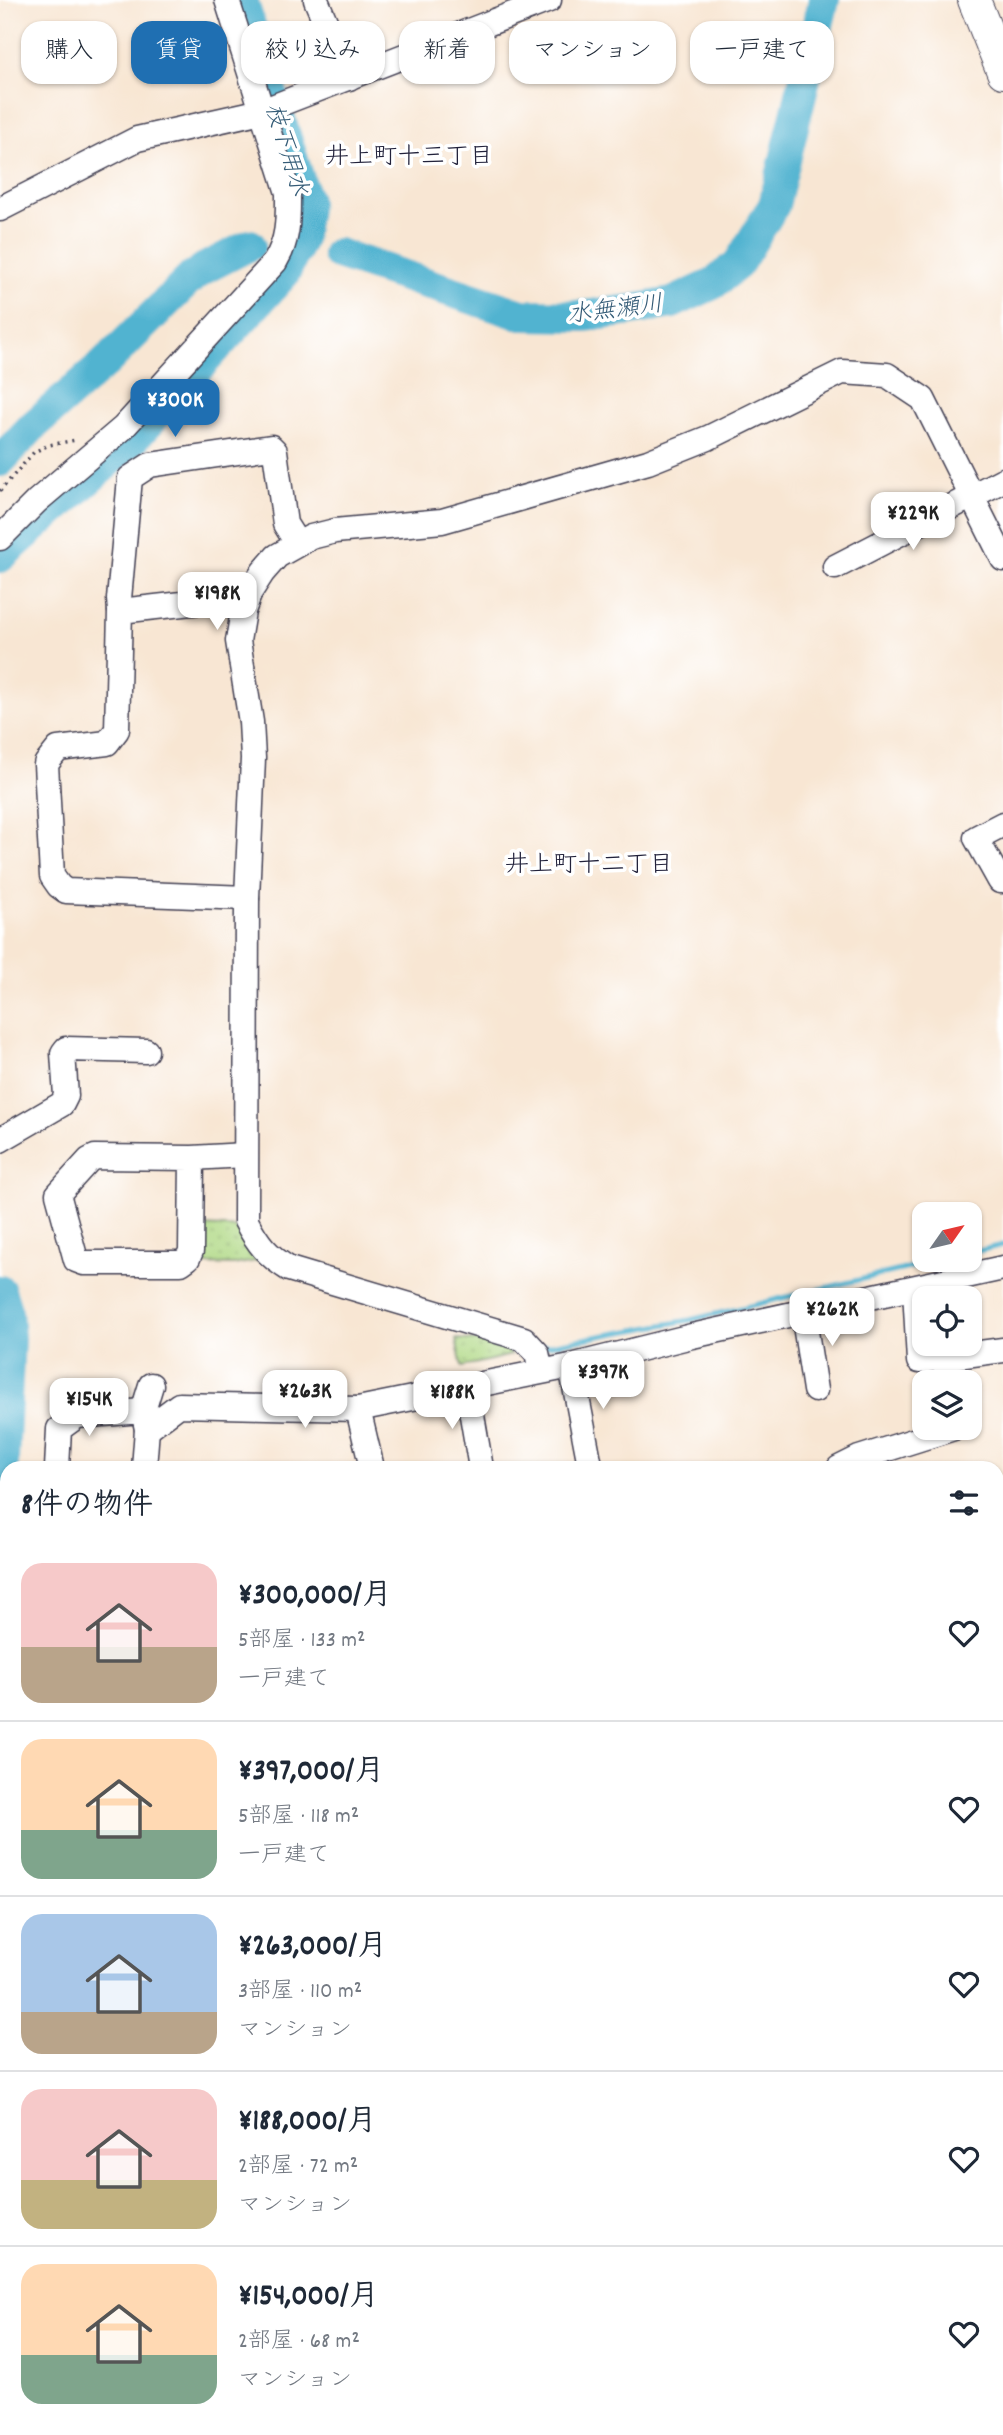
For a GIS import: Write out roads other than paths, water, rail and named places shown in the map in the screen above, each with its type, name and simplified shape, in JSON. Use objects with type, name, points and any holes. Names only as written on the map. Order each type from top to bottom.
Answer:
[{"type":"main road","points":[[974,0],[1003,72]]},
{"type":"street","points":[[0,538],[37,501],[123,428],[275,262],[283,248],[288,192],[273,107],[228,0]]},
{"type":"street","points":[[316,0],[325,21]]},
{"type":"street","points":[[385,64],[549,0]]},
{"type":"street","points":[[0,209],[137,139],[273,107],[333,84]]},
{"type":"street","points":[[541,1370],[537,1353],[524,1339],[289,1269],[270,1257],[258,1243],[246,1221],[247,898],[253,758],[251,722],[238,641],[243,611],[250,592],[277,556],[311,537],[335,531],[442,521],[648,462],[708,438],[842,372],[887,375],[923,399],[1003,559]]},
{"type":"street","points":[[247,898],[66,891],[52,876],[46,764],[58,748],[107,743],[117,730],[119,599],[131,478],[150,465],[271,447],[275,451],[285,524],[297,543]]},
{"type":"street","points":[[835,567],[1003,480]]},
{"type":"street","points":[[120,611],[218,600],[243,611]]},
{"type":"street","points":[[1003,824],[976,838],[1000,881],[1003,881]]},
{"type":"street","points":[[0,1140],[62,1104],[66,1096],[63,1053],[66,1049],[146,1051]]},
{"type":"street","points":[[192,1158],[191,1251],[188,1258],[181,1263],[84,1263],[76,1259],[58,1194],[89,1160],[95,1157],[192,1158],[245,1155]]},
{"type":"street","points":[[928,1286],[1003,1268]]},
{"type":"street","points":[[145,1420],[179,1405],[358,1409],[571,1366],[692,1336],[912,1290]]},
{"type":"street","points":[[803,1312],[815,1390]]},
{"type":"street","points":[[919,1356],[919,1361],[947,1370],[1003,1350]]},
{"type":"street","points":[[571,1366],[589,1461]]},
{"type":"street","points":[[144,1461],[145,1420],[151,1385]]},
{"type":"street","points":[[467,1386],[480,1461]]},
{"type":"street","points":[[358,1409],[370,1461]]},
{"type":"street","points":[[57,1461],[59,1429],[77,1416],[135,1413],[145,1420]]},
{"type":"street","points":[[853,1461],[916,1440]]},
{"type":"waterway","name":"枝下用水","points":[[0,557],[129,444],[284,274],[300,241],[306,201],[242,0]]},
{"type":"waterway","name":"水無瀬川","points":[[338,254],[522,315],[584,316],[632,310],[672,303],[713,284],[738,264],[774,205],[824,0]]},
{"type":"waterway","name":"水無瀬川","points":[[0,461],[33,426],[104,364],[192,277],[250,245]]},
{"type":"waterway","points":[[982,1250],[1003,1245]]},
{"type":"waterway","points":[[544,1346],[690,1320],[912,1267]]},
{"type":"waterway","name":"枝下用水","points":[[0,1291],[7,1313],[9,1339],[3,1461]]},
{"type":"district","name":"井上町十三丁目","points":[[409,155]]},
{"type":"district","name":"井上町十二丁目","points":[[589,863]]}]
